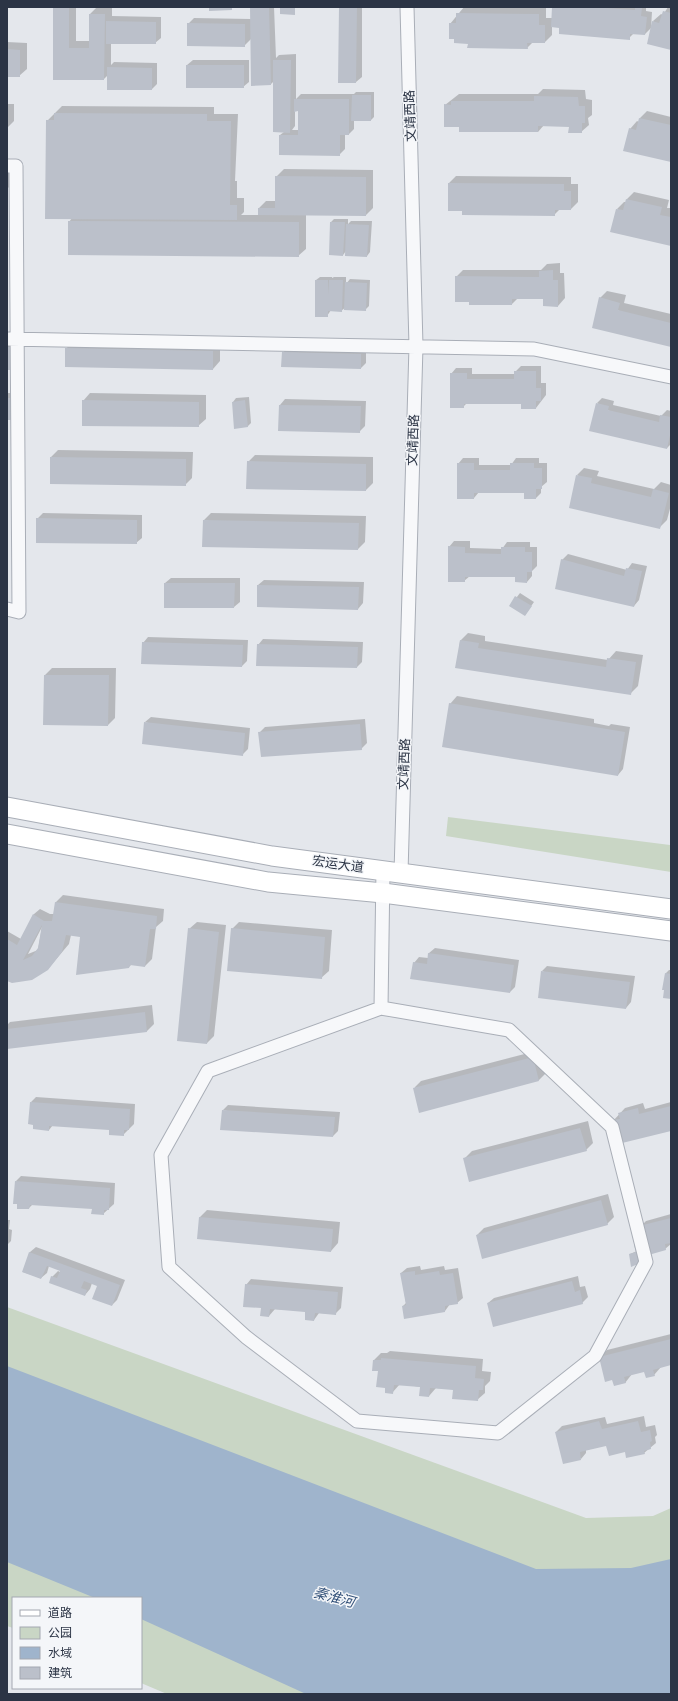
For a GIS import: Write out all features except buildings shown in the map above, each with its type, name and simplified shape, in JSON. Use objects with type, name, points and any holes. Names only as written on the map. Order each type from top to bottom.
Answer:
[{"type":"main road","name":"宏运大道","points":[[7,807],[272,856],[671,909]]},
{"type":"main road","name":"宏运大道","points":[[7,834],[268,882],[383,893],[671,931]]},
{"type":"street","name":"文靖西路","points":[[381,1008],[383,893],[392,871],[416,346],[407,7]]},
{"type":"street","points":[[7,166],[16,166],[12,340],[18,612],[7,609]]},
{"type":"street","points":[[12,340],[534,349],[671,377]]},
{"type":"street","points":[[381,1008],[509,1030],[612,1127],[646,1262],[595,1356],[498,1433],[357,1421],[246,1337],[168,1267],[160,1155],[208,1071],[381,1008]]},
{"type":"green space","points":[[448,817],[670,845],[671,838],[671,872],[446,836]]},
{"type":"green space","points":[[7,1307],[586,1518],[653,1516],[671,1508],[671,1694],[167,1694],[142,1683],[142,1597],[12,1597],[12,1628],[7,1626]]},
{"type":"water","name":"秦淮河","points":[[7,1366],[536,1569],[631,1568],[671,1559],[671,1694],[306,1694],[142,1619],[142,1597],[93,1597],[7,1562]]}]
